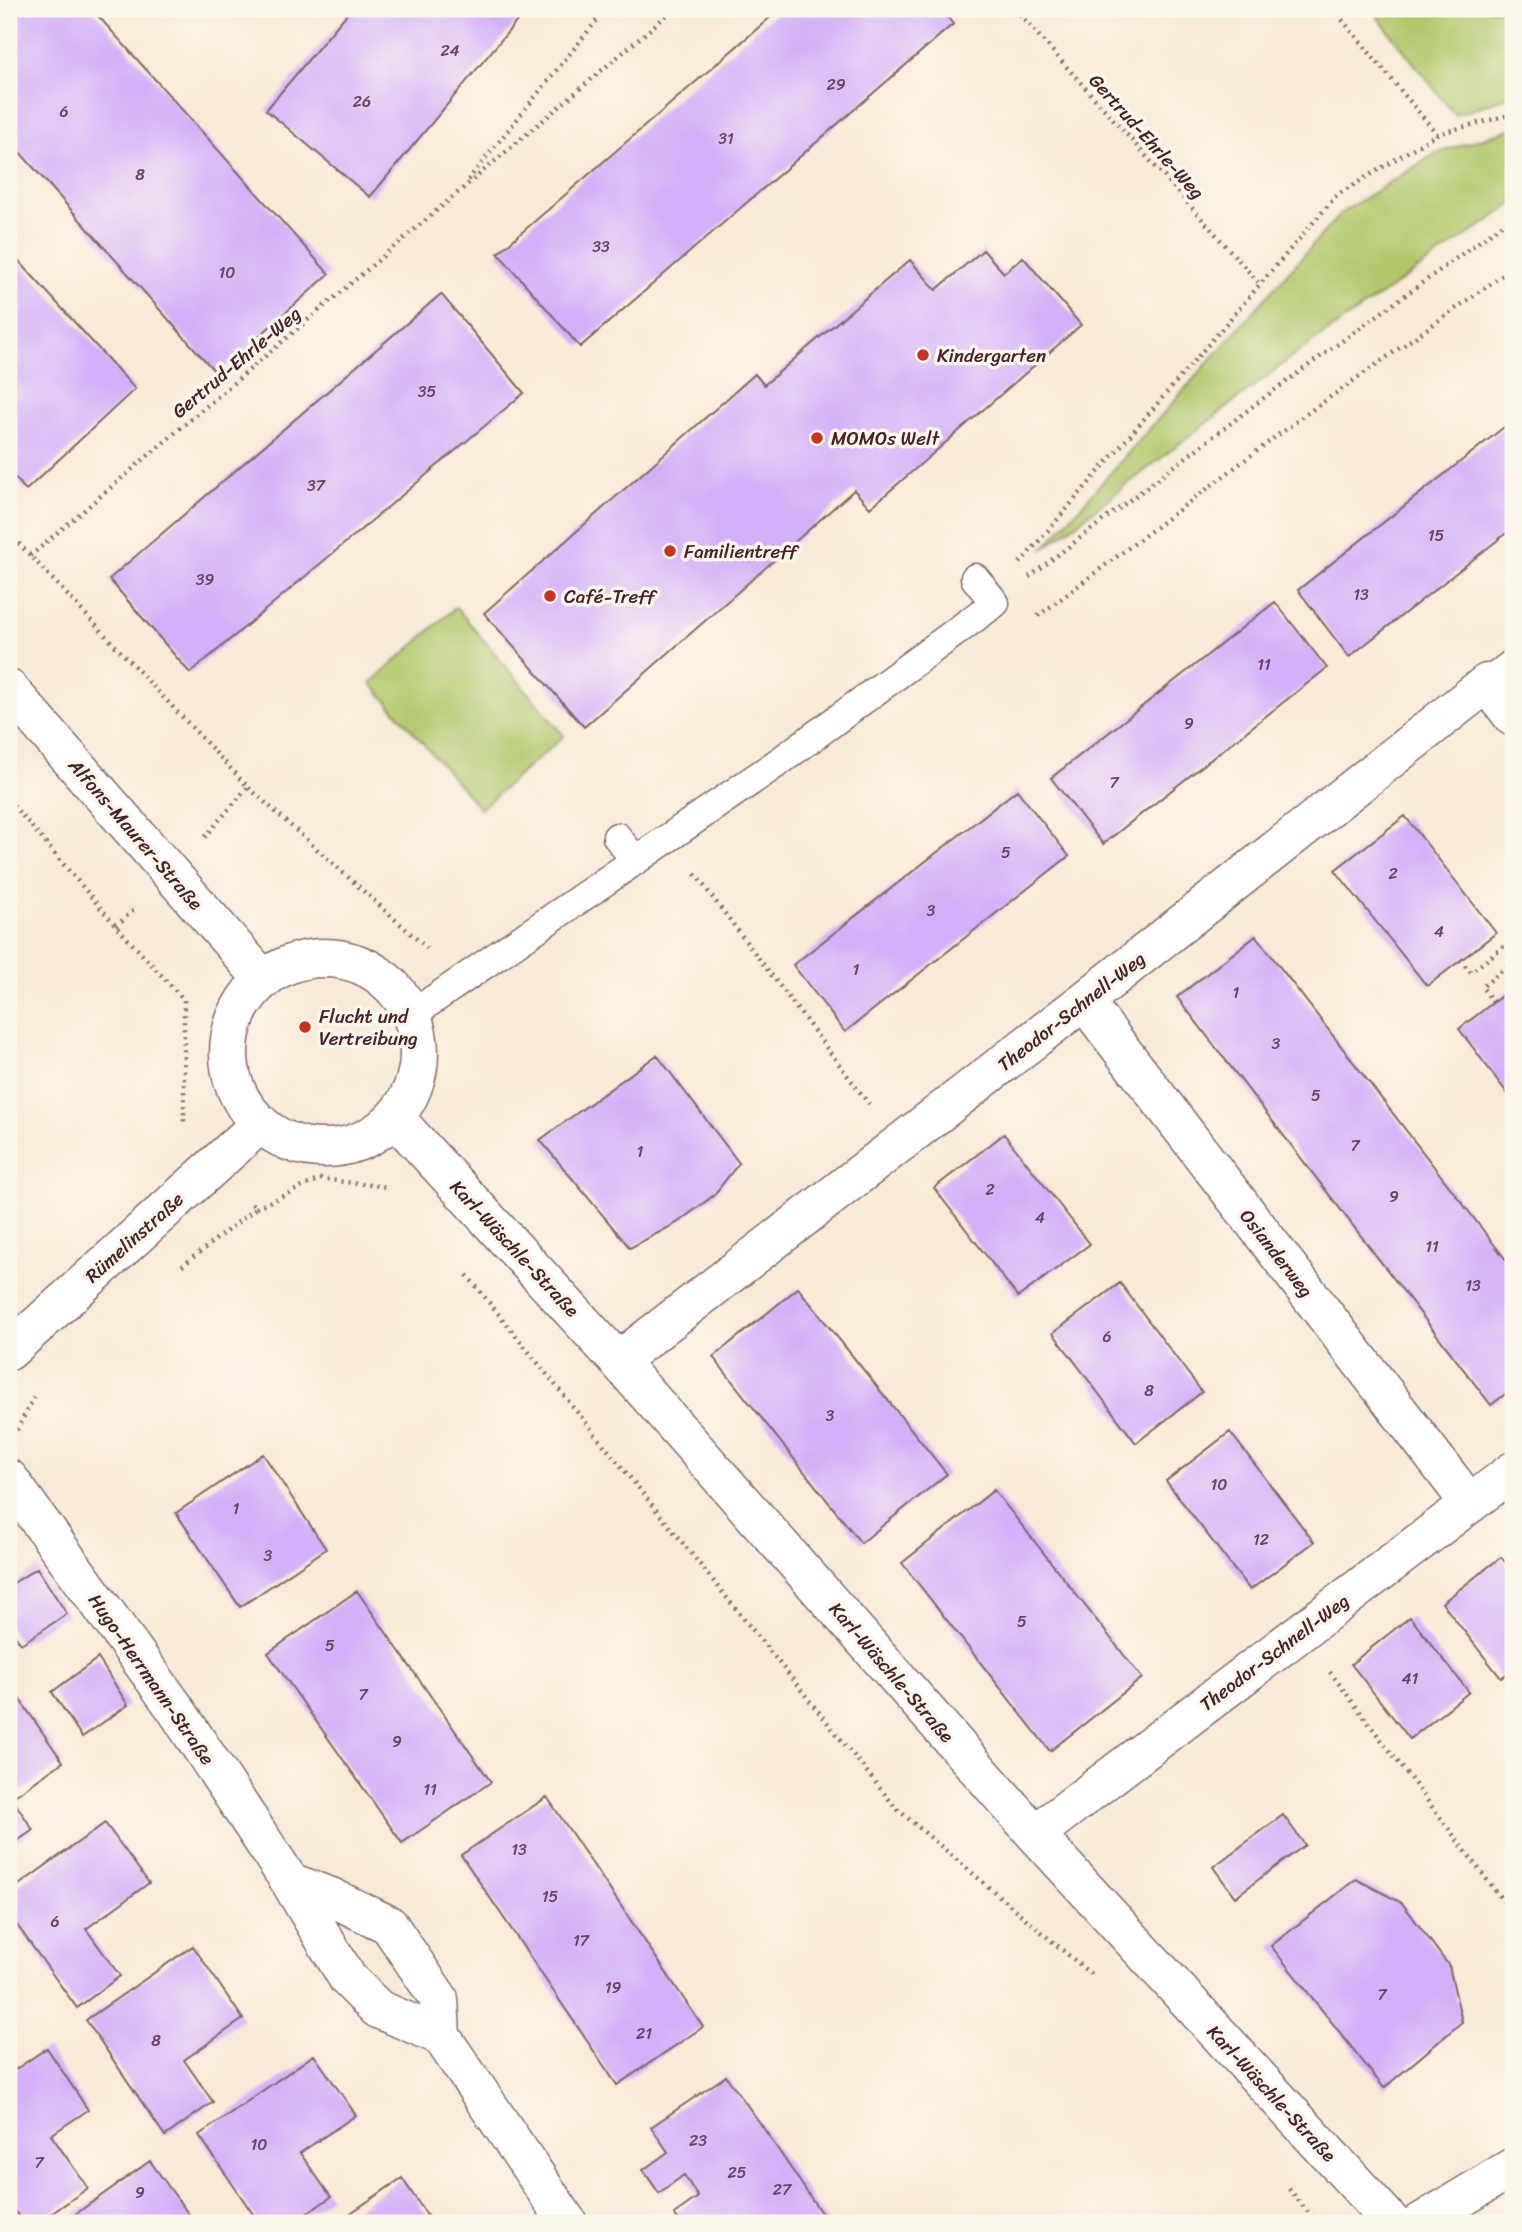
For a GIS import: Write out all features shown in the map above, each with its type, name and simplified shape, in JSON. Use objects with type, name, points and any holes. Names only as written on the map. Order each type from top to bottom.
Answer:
[{"type":"street","name":"Theodor-Schnell-Weg","points":[[618,1361],[1084,1001],[1500,673],[1513,717]]},
{"type":"street","name":"Alfons-Maurer-Straße","points":[[9,689],[263,979]]},
{"type":"street","points":[[317,958],[346,960],[373,971],[396,990],[411,1015],[418,1039],[419,1064],[411,1093],[395,1118],[376,1134],[353,1144],[329,1149],[304,1146],[281,1138],[260,1124],[241,1100],[231,1073],[229,1043],[235,1019],[247,997],[263,979],[298,962],[317,958]]},
{"type":"street","name":"Osianderweg","points":[[1084,1001],[1470,1504]]},
{"type":"street","name":"Karl-Wäschle-Straße","points":[[395,1118],[618,1361],[1035,1834],[1392,2223]]},
{"type":"street","name":"Rümelinstraße","points":[[9,1351],[260,1124]]},
{"type":"street","name":"Theodor-Schnell-Weg","points":[[1035,1834],[1513,1471]]},
{"type":"street","name":"Hugo-Herrmann-Straße","points":[[9,1479],[175,1709],[290,1882],[348,1979],[378,2008],[441,2036]]},
{"type":"street","points":[[290,1882],[331,1897],[389,1925],[439,1999],[441,2036],[568,2223]]},
{"type":"street","points":[[1420,2223],[1513,2167]]},
{"type":"lane","points":[[411,1015],[783,759],[995,603],[975,578]]},
{"type":"lane","points":[[617,837],[635,860]]},
{"type":"path","name":"Gertrud-Ehrle-Weg","points":[[460,190],[606,9]]},
{"type":"path","name":"Gertrud-Ehrle-Weg","points":[[30,556],[674,9]]},
{"type":"path","name":"Gertrud-Ehrle-Weg","points":[[1015,9],[1258,282]]},
{"type":"path","points":[[1333,9],[1437,134]]},
{"type":"path","points":[[995,603],[1025,555],[1258,282],[1337,195],[1437,134],[1513,114]]},
{"type":"path","points":[[995,603],[1265,397],[1513,217]]},
{"type":"path","points":[[9,533],[248,787],[462,979]]},
{"type":"path","points":[[172,874],[248,787]]},
{"type":"path","points":[[9,800],[116,926],[184,1000]]},
{"type":"path","points":[[666,839],[899,1144]]},
{"type":"path","points":[[1460,960],[1471,972],[1513,939]]},
{"type":"path","points":[[1493,1002],[1482,987],[1513,962]]},
{"type":"path","points":[[256,1208],[320,1179],[394,1187]]},
{"type":"path","points":[[464,1271],[896,1808],[1098,1981]]},
{"type":"path","points":[[1300,1632],[1513,1914]]},
{"type":"path","points":[[1284,2184],[1317,2223]]},
{"type":"green space","points":[[1371,9],[1513,9],[1513,95],[1455,115]]},
{"type":"green space","points":[[1513,128],[1513,204],[1301,350],[1042,550],[1341,213],[1435,154]]},
{"type":"green space","points":[[456,607],[564,736],[480,809],[371,683]]},
{"type":"building","points":[[9,9],[92,9],[329,274],[217,374],[9,140]]},
{"type":"building","points":[[351,9],[527,9],[370,197],[266,110]]},
{"type":"building","points":[[780,9],[941,9],[953,24],[580,347],[498,253]]},
{"type":"building","points":[[9,250],[135,389],[26,490],[9,471]]},
{"type":"building","name":"MOMOs Welt","points":[[983,250],[1004,273],[1023,257],[1081,325],[870,508],[854,490],[584,727],[484,613],[755,374],[764,385],[910,260],[936,290]]},
{"type":"building","points":[[441,294],[524,393],[190,673],[109,579]]},
{"type":"building","points":[[1513,420],[1513,528],[1349,657],[1298,590]]},
{"type":"building","points":[[1275,602],[1327,668],[1103,844],[1051,778]]},
{"type":"building","points":[[1017,790],[1069,856],[845,1032],[793,965]]},
{"type":"building","points":[[1405,816],[1496,933],[1427,986],[1335,870]]},
{"type":"building","points":[[1256,936],[1513,1269],[1513,1388],[1491,1405],[1177,997]]},
{"type":"building","points":[[1513,987],[1513,1101],[1459,1029]]},
{"type":"building","points":[[657,1055],[739,1163],[713,1196],[677,1223],[630,1248],[540,1140]]},
{"type":"building","points":[[1004,1134],[1090,1244],[1018,1297],[934,1188]]},
{"type":"building","points":[[1120,1283],[1202,1392],[1136,1443],[1053,1333]]},
{"type":"building","points":[[798,1288],[947,1474],[861,1543],[713,1357]]},
{"type":"building","points":[[1230,1432],[1314,1542],[1250,1590],[1166,1481]]},
{"type":"building","points":[[263,1454],[326,1549],[240,1607],[176,1513]]},
{"type":"building","points":[[994,1490],[1142,1678],[1050,1751],[902,1563]]},
{"type":"building","points":[[1501,1557],[1513,1572],[1513,1669],[1501,1678],[1442,1603]]},
{"type":"building","points":[[37,1568],[67,1614],[21,1644],[9,1627],[9,1586]]},
{"type":"building","points":[[357,1591],[491,1782],[402,1843],[268,1653]]},
{"type":"building","points":[[1410,1617],[1469,1692],[1410,1739],[1351,1664]]},
{"type":"building","points":[[98,1658],[128,1705],[82,1737],[52,1692]]},
{"type":"building","points":[[16,1694],[63,1762],[12,1798],[33,1830],[9,1847],[9,1698]]},
{"type":"building","points":[[547,1797],[703,2027],[617,2085],[461,1855]]},
{"type":"building","points":[[1283,1815],[1305,1845],[1235,1897],[1213,1867]]},
{"type":"building","points":[[105,1823],[149,1883],[86,1929],[120,1976],[77,2008],[9,1914],[9,1892]]},
{"type":"building","points":[[1356,1879],[1402,1903],[1449,1966],[1462,2022],[1384,2088],[1271,1946]]},
{"type":"building","points":[[193,1946],[243,2019],[184,2060],[213,2102],[165,2136],[86,2020]]},
{"type":"building","points":[[9,1966],[17,1977],[9,1982]]},
{"type":"building","points":[[47,2048],[88,2110],[51,2135],[88,2188],[38,2223],[24,2223],[9,2202],[9,2074]]},
{"type":"building","points":[[314,2055],[356,2115],[300,2153],[331,2197],[293,2223],[259,2223],[199,2135]]},
{"type":"building","points":[[726,2076],[828,2223],[681,2223],[674,2214],[698,2197],[684,2175],[659,2193],[643,2170],[668,2152],[651,2127]]},
{"type":"building","points":[[150,2161],[195,2223],[63,2223]]},
{"type":"building","points":[[402,2178],[432,2223],[336,2223]]},
{"type":"place","name":"Kindergarten","points":[[923,355]]},
{"type":"place","name":"MOMOs Welt","points":[[817,438]]},
{"type":"place","name":"Familientreff","points":[[670,551]]},
{"type":"place","name":"Café-Treff","points":[[550,596]]},
{"type":"place","name":"Flucht und Vertreibung","points":[[305,1027]]}]
